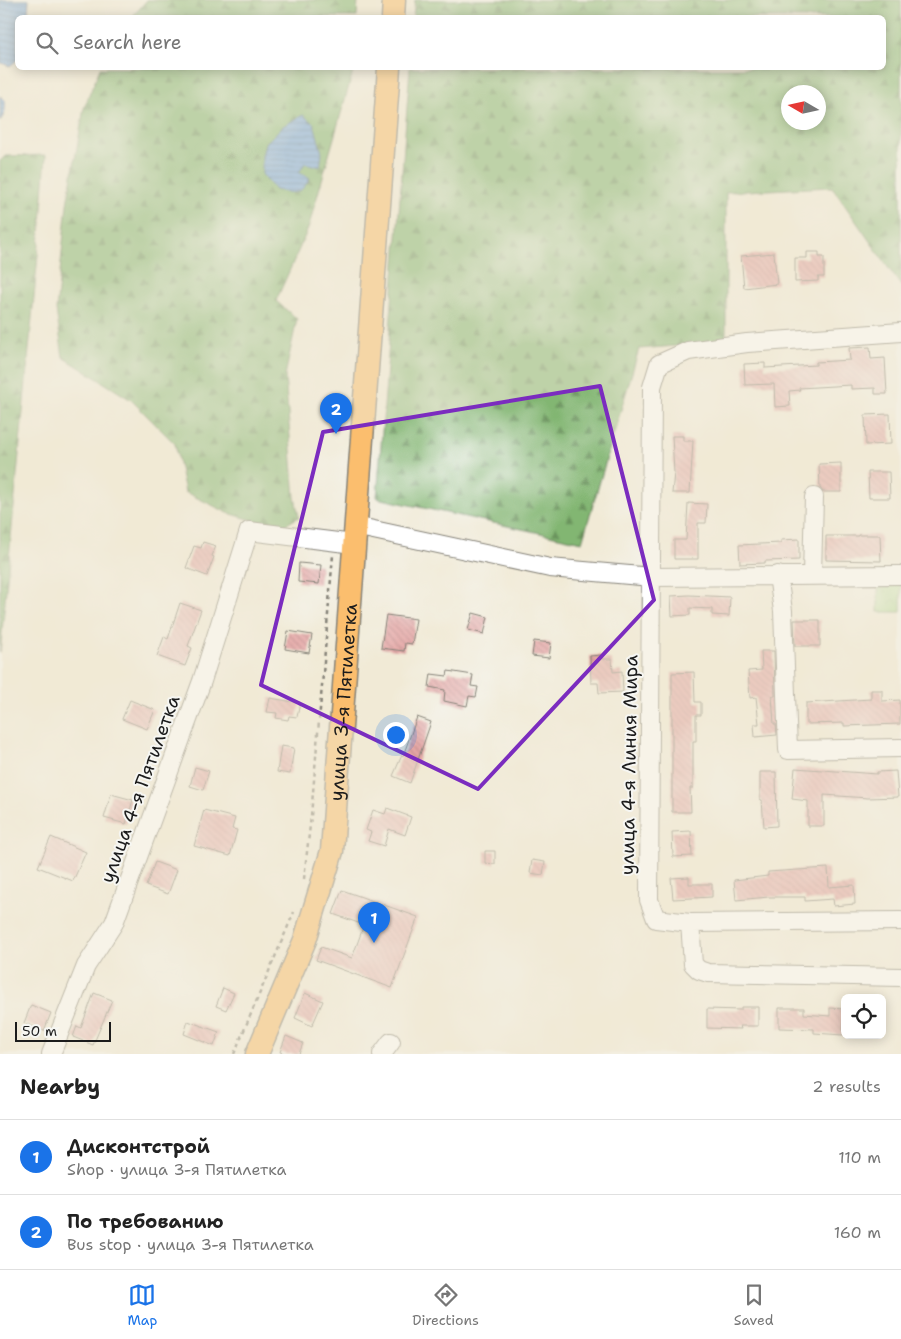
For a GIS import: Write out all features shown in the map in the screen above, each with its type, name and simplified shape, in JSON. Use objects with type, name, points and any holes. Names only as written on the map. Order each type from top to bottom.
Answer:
[{"type":"main road","points":[[393,15],[394,0]]},
{"type":"main road","name":"улица 3-я Пятилетка","points":[[257,1054],[305,940],[332,851],[348,537],[369,336],[389,70]]},
{"type":"street","points":[[652,577],[652,387],[659,364],[688,351],[747,342],[901,332]]},
{"type":"street","points":[[812,576],[814,497]]},
{"type":"street","name":"улица 4-я Пятилетка","points":[[51,1054],[86,966],[114,923],[202,681],[249,531],[348,537]]},
{"type":"street","points":[[348,537],[550,568],[652,577],[901,575]]},
{"type":"street","points":[[778,576],[783,611],[788,750],[901,748]]},
{"type":"street","name":"улица 4-я Линия Мира","points":[[652,577],[649,900],[656,919],[690,923],[901,921]]},
{"type":"street","points":[[690,923],[694,964],[699,970],[708,972],[901,977]]},
{"type":"path","points":[[304,882],[312,806],[348,537]]},
{"type":"path","points":[[234,1054],[295,909]]},
{"type":"highlighted area","points":[[600,386],[654,600],[478,789],[261,685],[323,432]]},
{"type":"green space","points":[[147,0],[358,0],[357,15],[134,15]]},
{"type":"green space","points":[[415,0],[901,0],[901,286],[832,187],[726,192],[726,342],[639,349],[582,542],[377,498],[410,70],[886,70],[886,15],[413,15]]},
{"type":"green space","points":[[99,70],[353,70],[308,229],[276,301],[297,319],[285,376],[295,497],[299,517],[280,528],[228,513],[185,492],[175,444],[131,400],[63,357],[56,310],[67,204],[84,108]]},
{"type":"green space","points":[[46,155],[0,653],[0,161],[5,156]]},
{"type":"green space","points":[[878,583],[901,583],[901,612],[878,612]]},
{"type":"water","points":[[0,0],[29,0],[28,12],[32,15],[15,15],[15,62],[10,66],[1,63]]},
{"type":"water","points":[[0,96],[5,100],[5,106],[4,114],[0,121]]},
{"type":"water","points":[[303,115],[314,124],[322,153],[320,167],[305,163],[299,173],[310,178],[299,191],[292,193],[275,190],[262,174],[262,156],[265,144],[283,126]]},
{"type":"building","points":[[807,252],[819,252],[819,257],[824,257],[824,277],[818,277],[818,281],[795,282],[795,258],[807,258]]},
{"type":"building","points":[[774,253],[777,284],[744,288],[741,256]]},
{"type":"building","points":[[870,347],[871,359],[885,358],[887,394],[875,394],[875,388],[851,389],[851,385],[799,388],[800,390],[789,391],[790,406],[775,407],[774,384],[745,385],[744,364],[765,363],[765,368],[816,365],[816,362],[850,360],[849,348]]},
{"type":"building","points":[[890,414],[891,444],[866,445],[865,415]]},
{"type":"building","points":[[672,436],[683,436],[683,441],[693,441],[690,493],[672,493],[674,473]]},
{"type":"building","points":[[841,463],[841,492],[823,492],[820,488],[819,464]]},
{"type":"building","points":[[868,472],[889,472],[890,498],[869,498]]},
{"type":"building","points":[[688,503],[707,504],[706,523],[698,523],[698,559],[674,559],[674,540],[686,540]]},
{"type":"building","points":[[880,535],[881,561],[826,560],[826,536]]},
{"type":"building","points":[[799,539],[799,560],[740,564],[739,545],[781,543],[781,540]]},
{"type":"building","points":[[203,542],[216,546],[207,576],[186,568],[194,546],[201,548]]},
{"type":"building","points":[[299,563],[321,565],[319,584],[298,582]]},
{"type":"building","points":[[671,596],[730,597],[729,616],[712,615],[712,609],[690,608],[690,615],[672,616]]},
{"type":"building","points":[[180,603],[201,610],[188,646],[192,648],[185,666],[157,656],[164,637],[168,639]]},
{"type":"building","points":[[473,613],[488,617],[484,634],[468,630]]},
{"type":"building","points":[[386,615],[416,619],[412,644],[405,643],[404,651],[381,648]]},
{"type":"building","points":[[794,620],[820,620],[820,646],[795,646]]},
{"type":"building","points":[[288,631],[312,635],[309,653],[285,649]]},
{"type":"building","points":[[534,641],[551,643],[549,658],[532,656]]},
{"type":"building","points":[[761,651],[774,651],[775,696],[772,696],[774,724],[776,724],[777,735],[755,737],[754,724],[759,724],[756,697],[750,698],[748,671],[762,670]]},
{"type":"building","points":[[601,655],[602,659],[612,659],[613,672],[622,671],[623,692],[599,693],[598,683],[591,683],[590,656]]},
{"type":"building","points":[[448,671],[473,675],[471,686],[478,687],[476,697],[469,696],[467,706],[444,701],[445,690],[429,687],[431,674],[447,676]]},
{"type":"building","points":[[694,672],[695,702],[701,702],[701,715],[696,715],[696,741],[693,741],[693,788],[690,788],[691,812],[672,812],[672,673]]},
{"type":"building","points":[[871,690],[882,690],[882,701],[900,700],[900,724],[844,726],[844,723],[806,724],[806,703],[871,699]]},
{"type":"building","points":[[270,698],[300,703],[297,717],[289,716],[288,720],[276,718],[277,713],[267,712]]},
{"type":"building","points":[[130,700],[155,710],[147,729],[122,719]]},
{"type":"building","points":[[417,717],[431,722],[410,783],[393,776],[403,756]]},
{"type":"building","points":[[281,746],[294,748],[290,774],[277,772]]},
{"type":"building","points":[[195,767],[209,771],[203,790],[190,786]]},
{"type":"building","points":[[795,768],[877,774],[877,772],[896,771],[898,797],[868,798],[824,795],[824,826],[808,826],[808,801],[792,799]]},
{"type":"building","points":[[760,772],[776,772],[777,826],[764,827],[762,800],[760,800]]},
{"type":"building","points":[[111,794],[133,800],[126,824],[104,818]]},
{"type":"building","points":[[387,808],[411,817],[405,835],[389,829],[384,846],[368,841],[371,832],[366,830],[373,810],[385,814]]},
{"type":"building","points":[[204,810],[235,818],[232,829],[237,830],[230,856],[194,846]]},
{"type":"building","points":[[691,831],[692,856],[673,857],[672,832]]},
{"type":"building","points":[[51,837],[86,852],[73,881],[38,867]]},
{"type":"building","points":[[485,851],[495,851],[495,864],[485,863]]},
{"type":"building","points":[[532,860],[545,862],[543,875],[530,873]]},
{"type":"building","points":[[155,862],[177,870],[168,894],[146,886]]},
{"type":"building","points":[[828,868],[829,887],[854,885],[855,904],[834,906],[833,899],[805,901],[805,897],[769,897],[736,900],[734,880],[768,876],[768,872]]},
{"type":"building","points":[[689,877],[689,884],[712,884],[712,897],[673,899],[671,878]]},
{"type":"building","points":[[342,890],[418,917],[392,988],[316,960],[321,947],[352,958],[364,925],[333,914]]},
{"type":"building","points":[[223,988],[234,993],[226,1010],[216,1006]]},
{"type":"building","points":[[94,993],[112,1000],[93,1045],[73,1037],[77,1026],[81,1028]]},
{"type":"building","points":[[305,993],[323,1001],[312,1026],[295,1018]]},
{"type":"building","points":[[31,1005],[51,1013],[44,1031],[24,1023]]},
{"type":"building","points":[[741,1007],[758,1007],[758,1026],[740,1026],[741,1029],[707,1028],[707,1009],[741,1010]]},
{"type":"building","points":[[779,1008],[804,1008],[804,1014],[830,1016],[830,1008],[841,1009],[841,1035],[814,1033],[814,1029],[779,1028]]},
{"type":"building","points":[[188,1021],[219,1032],[214,1046],[184,1034]]},
{"type":"building","points":[[286,1036],[303,1043],[299,1054],[280,1052]]},
{"type":"place","name":"По требованию","points":[[336,434]]},
{"type":"place","name":"Дисконтстрой","points":[[374,943]]}]
